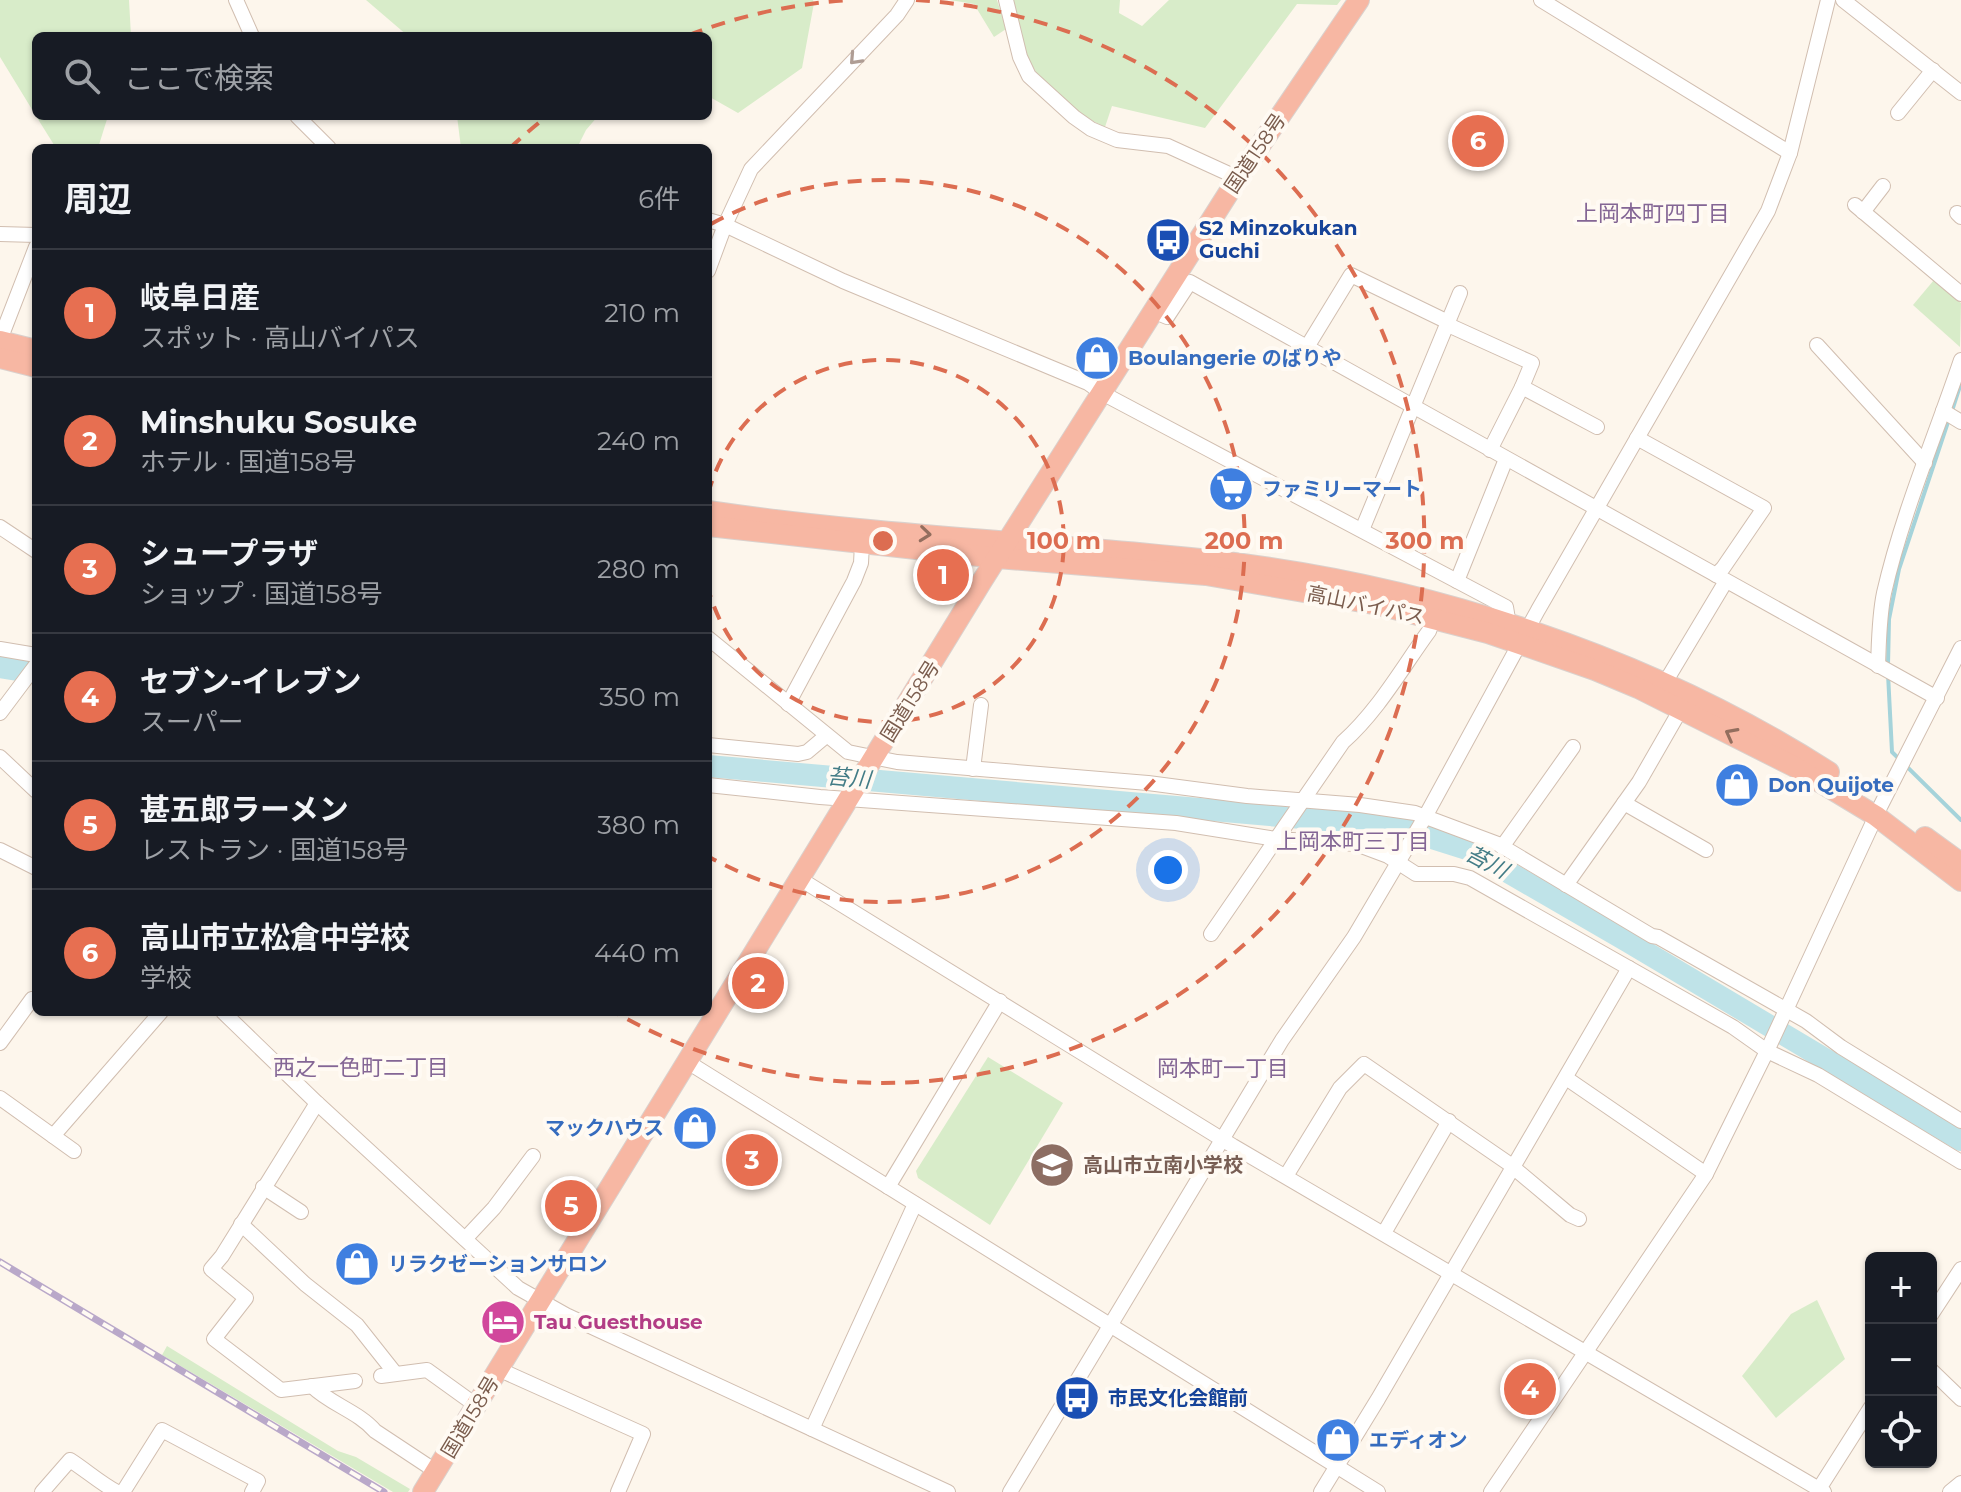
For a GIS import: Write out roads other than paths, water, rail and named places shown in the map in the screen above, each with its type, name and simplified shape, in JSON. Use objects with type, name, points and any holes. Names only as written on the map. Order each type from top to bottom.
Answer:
[{"type":"highway","name":"国道158号","points":[[423,1492],[1001,550],[1238,178],[1359,0]]},
{"type":"highway","points":[[0,340],[32,349]]},
{"type":"highway","points":[[0,358],[32,366]]},
{"type":"highway","name":"高山バイパス","points":[[712,512],[1206,575],[1379,605],[1433,620],[1519,633],[1795,767],[1878,811],[1961,863]]},
{"type":"highway","name":"高山バイパス","points":[[712,526],[862,544],[1220,561],[1384,589],[1519,633],[1688,694],[1789,746],[1878,811],[1961,881]]},
{"type":"street","points":[[236,0],[250,32]]},
{"type":"street","points":[[712,260],[751,169],[897,15],[907,0]]},
{"type":"street","points":[[1006,0],[1020,57],[1029,76],[1074,117],[1091,129],[1117,140],[1168,146],[1238,178]]},
{"type":"street","points":[[1541,0],[1790,153]]},
{"type":"street","points":[[1010,1492],[1304,1005],[1354,937],[1423,819],[1519,633],[1596,509],[1768,211],[1790,153],[1828,0]]},
{"type":"street","points":[[1843,0],[1961,93]]},
{"type":"street","points":[[1898,113],[1933,70]]},
{"type":"street","points":[[301,120],[325,144]]},
{"type":"street","points":[[1883,186],[1859,209],[1961,294]]},
{"type":"street","points":[[712,221],[843,281],[1088,383],[1506,607],[1519,633]]},
{"type":"street","points":[[0,234],[32,235]]},
{"type":"street","points":[[0,340],[32,257]]},
{"type":"street","points":[[1307,347],[1351,275],[1532,363],[1490,450]]},
{"type":"street","points":[[1153,311],[1167,317],[1190,282],[1937,698]]},
{"type":"street","points":[[1362,530],[1460,293]]},
{"type":"street","points":[[1817,345],[1925,463]]},
{"type":"street","points":[[1880,667],[1884,593],[1925,463],[1951,416],[1961,360]]},
{"type":"street","points":[[1522,387],[1597,427]]},
{"type":"street","points":[[1637,438],[1764,508],[1723,568],[1721,578],[1669,676]]},
{"type":"street","points":[[1457,581],[1506,459]]},
{"type":"street","points":[[0,527],[32,548]]},
{"type":"street","points":[[788,704],[854,581],[861,563],[862,544]]},
{"type":"street","points":[[1211,934],[1343,742],[1359,728],[1429,631],[1433,620]]},
{"type":"street","points":[[712,641],[826,736],[848,752],[872,760],[1148,783],[1247,796],[1360,805],[1470,831],[1784,1014],[1806,1021],[1841,1047],[1961,1121]]},
{"type":"street","points":[[1491,1492],[1706,1174],[1878,811],[1957,666],[1961,648]]},
{"type":"street","points":[[0,649],[32,654]]},
{"type":"street","points":[[0,713],[27,685]]},
{"type":"street","points":[[973,769],[981,705]]},
{"type":"street","points":[[1566,885],[1624,803],[1681,709]]},
{"type":"street","points":[[712,745],[798,754],[807,752],[826,736]]},
{"type":"street","points":[[1502,847],[1573,747]]},
{"type":"street","points":[[0,757],[32,787]]},
{"type":"street","points":[[712,785],[1176,823],[1356,844],[1399,858],[1416,874],[1454,874],[1470,878],[1818,1075],[1961,1162]]},
{"type":"street","points":[[1624,803],[1706,850]]},
{"type":"street","points":[[0,850],[32,866]]},
{"type":"street","points":[[800,879],[1223,1140],[1820,1491],[1865,1417]]},
{"type":"street","points":[[1321,1492],[1629,968]]},
{"type":"street","points":[[0,1043],[32,999]]},
{"type":"street","points":[[888,1187],[1000,1001]]},
{"type":"street","points":[[53,1136],[158,1016]]},
{"type":"street","points":[[227,1016],[518,1288],[948,1492]]},
{"type":"street","points":[[686,1061],[1378,1492]]},
{"type":"street","points":[[1286,1176],[1340,1088],[1364,1064],[1449,1121],[1579,1219]]},
{"type":"street","points":[[1566,1078],[1706,1174]]},
{"type":"street","points":[[0,1098],[74,1151]]},
{"type":"street","points":[[317,1103],[211,1269],[246,1298],[214,1339],[281,1390],[355,1381]]},
{"type":"street","points":[[1384,1233],[1449,1121]]},
{"type":"street","points":[[465,1239],[494,1208],[533,1156]]},
{"type":"street","points":[[263,1187],[301,1212]]},
{"type":"street","points":[[812,1429],[915,1204]]},
{"type":"street","points":[[241,1224],[305,1284],[357,1325],[388,1374],[427,1370],[477,1406]]},
{"type":"street","points":[[1937,1306],[1961,1269]]},
{"type":"street","points":[[498,1369],[643,1434],[618,1492]]},
{"type":"street","points":[[1937,1376],[1961,1399]]},
{"type":"street","points":[[312,1386],[324,1398],[437,1472]]},
{"type":"street","points":[[123,1492],[162,1430],[258,1481],[252,1492]]},
{"type":"street","points":[[42,1492],[70,1460],[117,1492]]},
{"type":"street","points":[[1950,1492],[1961,1483]]},
{"type":"waterway","points":[[1952,411],[1961,383]]},
{"type":"waterway","points":[[1888,665],[1889,619],[1899,569],[1949,419]]},
{"type":"waterway","name":"苔川","points":[[0,667],[32,672]]},
{"type":"waterway","points":[[1888,674],[1892,752],[1961,820]]},
{"type":"waterway","name":"苔川","points":[[712,766],[1394,826],[1470,850],[1961,1140]]},
{"type":"railway","points":[[0,1262],[384,1492]]},
{"type":"place","name":"高山市立松倉中学校","points":[[1478,141]]},
{"type":"place","name":"S2 Minzokukan Guchi","points":[[1168,240]]},
{"type":"place","name":"Boulangerie のばりや","points":[[1097,358]]},
{"type":"place","name":"ファミリーマート","points":[[1231,489]]},
{"type":"place","name":"岐阜日産","points":[[943,575]]},
{"type":"place","name":"Don Quijote","points":[[1737,785]]},
{"type":"place","name":"Minshuku Sosuke","points":[[758,983]]},
{"type":"place","name":"マックハウス","points":[[695,1128]]},
{"type":"place","name":"シュープラザ","points":[[752,1160]]},
{"type":"place","name":"高山市立南小学校","points":[[1052,1165]]},
{"type":"place","name":"甚五郎ラーメン","points":[[571,1206]]},
{"type":"place","name":"リラクゼーションサロン","points":[[357,1264]]},
{"type":"place","name":"Tau Guesthouse","points":[[503,1322]]},
{"type":"place","name":"セブン-イレブン","points":[[1530,1389]]},
{"type":"place","name":"市民文化会館前","points":[[1077,1398]]},
{"type":"place","name":"エディオン","points":[[1338,1440]]},
{"type":"district","name":"上岡本町四丁目","points":[[1653,213]]},
{"type":"district","name":"上岡本町三丁目","points":[[1353,841]]},
{"type":"district","name":"西之一色町二丁目","points":[[361,1067]]},
{"type":"district","name":"岡本町一丁目","points":[[1223,1068]]}]
